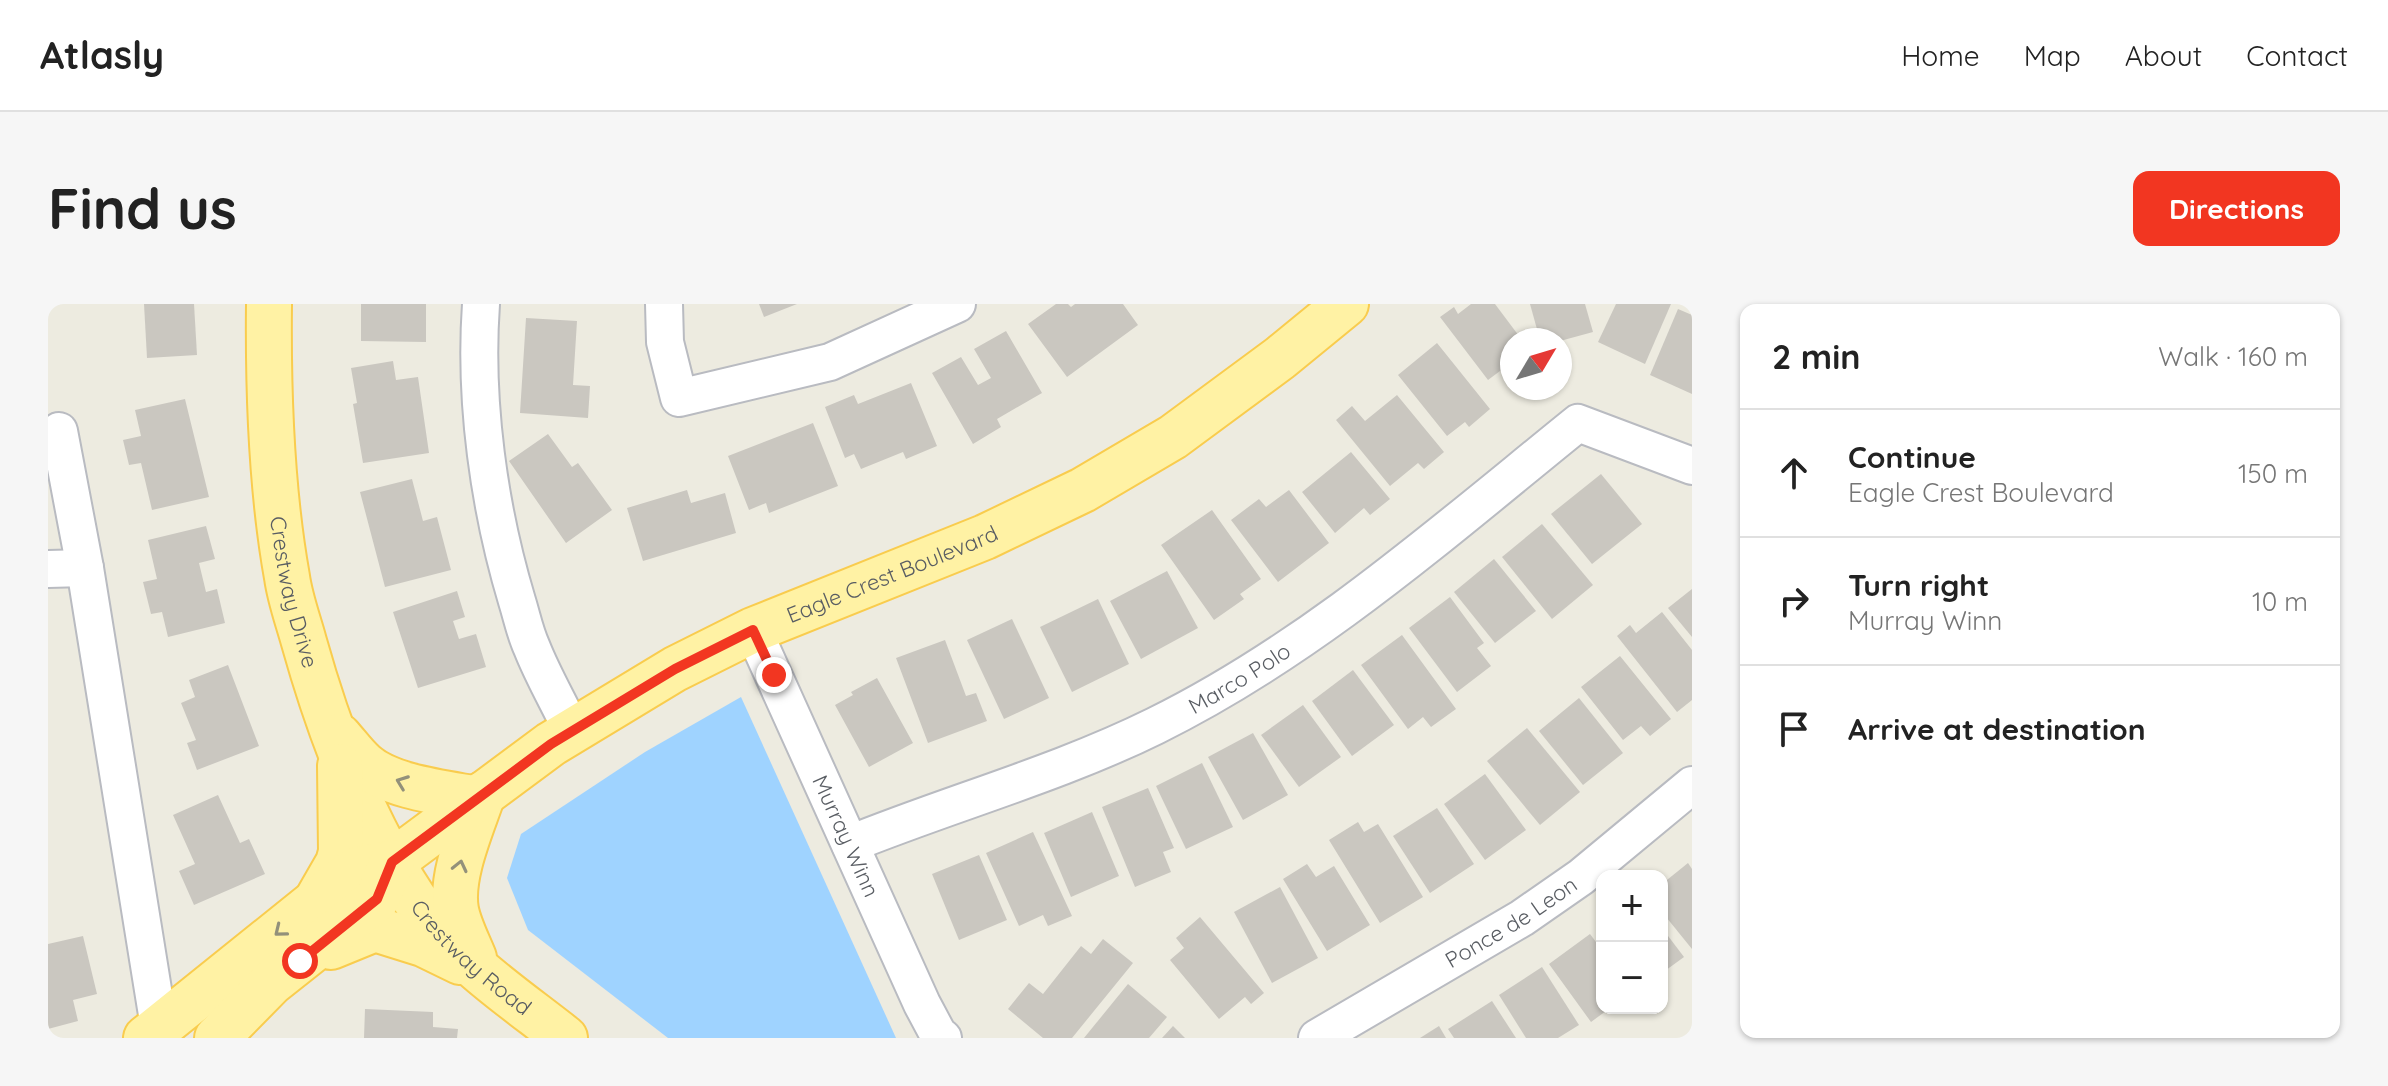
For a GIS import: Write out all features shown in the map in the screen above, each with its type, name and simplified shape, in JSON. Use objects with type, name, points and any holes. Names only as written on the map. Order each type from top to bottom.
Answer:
[{"type":"main road","name":"Crestway Drive","points":[[269,304],[274,470],[287,579],[320,699],[392,862]]},
{"type":"main road","name":"Eagle Crest Boulevard","points":[[156,1034],[355,870],[392,862],[572,731],[675,669],[753,630],[985,537],[1083,490],[1173,437],[1337,307]]},
{"type":"main road","points":[[336,738],[366,766],[381,774],[421,789],[480,796],[455,888],[456,911],[481,971]]},
{"type":"main road","points":[[314,903],[338,863],[341,852],[336,738]]},
{"type":"main road","points":[[217,1038],[271,983],[377,899],[392,862]]},
{"type":"main road","name":"Crestway Road","points":[[392,862],[426,915],[464,957],[565,1038]]},
{"type":"main road","points":[[300,961],[375,929],[423,944],[481,971]]},
{"type":"street","points":[[481,304],[479,328],[483,408],[491,497],[505,562],[531,647],[572,731]]},
{"type":"street","points":[[664,304],[665,342],[679,398],[830,362],[957,304]]},
{"type":"street","name":"Marco Polo","points":[[850,844],[1093,755],[1158,725],[1229,685],[1298,642],[1402,564],[1578,423],[1692,466]]},
{"type":"street","points":[[59,431],[85,568],[156,1034]]},
{"type":"street","points":[[48,569],[85,568]]},
{"type":"street","name":"Murray Winn","points":[[753,630],[922,1004],[943,1038]]},
{"type":"street","name":"Ponce de Leon","points":[[1317,1038],[1522,918],[1581,877],[1692,785]]},
{"type":"water","points":[[741,697],[896,1038],[668,1038],[528,930],[507,878],[521,834],[645,752]]},
{"type":"building","points":[[144,304],[194,304],[197,355],[147,358]]},
{"type":"building","points":[[361,304],[426,304],[426,342],[361,341]]},
{"type":"building","points":[[759,304],[797,304],[764,317]]},
{"type":"building","points":[[1056,304],[1071,307],[1075,304],[1123,304],[1138,325],[1067,377],[1028,324]]},
{"type":"building","points":[[1471,304],[1495,304],[1513,328],[1500,328],[1500,371],[1488,380],[1440,317],[1454,307],[1458,314]]},
{"type":"building","points":[[1530,304],[1585,304],[1593,332],[1572,338],[1572,328],[1537,328]]},
{"type":"building","points":[[1616,304],[1671,304],[1645,364],[1598,342]]},
{"type":"building","points":[[1678,309],[1692,315],[1692,394],[1650,375]]},
{"type":"building","points":[[526,318],[577,321],[573,385],[590,386],[588,418],[520,413]]},
{"type":"building","points":[[1006,331],[1042,393],[997,419],[1001,427],[973,444],[932,373],[961,357],[978,385],[991,378],[974,349]]},
{"type":"building","points":[[1437,343],[1490,409],[1469,427],[1465,422],[1447,436],[1398,375]]},
{"type":"building","points":[[393,361],[396,380],[418,377],[429,453],[363,463],[353,404],[357,403],[351,368]]},
{"type":"building","points":[[911,383],[937,446],[906,459],[903,452],[861,469],[854,454],[845,458],[825,407],[854,395],[858,404]]},
{"type":"building","points":[[1397,395],[1444,452],[1424,469],[1418,463],[1390,486],[1336,420],[1352,406],[1365,421]]},
{"type":"building","points":[[185,399],[209,497],[152,510],[141,463],[129,465],[123,440],[141,436],[135,410]]},
{"type":"building","points":[[813,423],[838,486],[769,513],[766,503],[749,510],[728,456]]},
{"type":"building","points":[[548,434],[572,467],[578,463],[612,510],[566,543],[509,461]]},
{"type":"building","points":[[1351,452],[1390,499],[1370,515],[1364,508],[1335,533],[1302,492]]},
{"type":"building","points":[[1601,474],[1642,524],[1592,564],[1551,514]]},
{"type":"building","points":[[412,479],[423,521],[437,517],[451,570],[385,587],[360,492]]},
{"type":"building","points":[[687,490],[691,503],[725,493],[736,533],[643,561],[627,508]]},
{"type":"building","points":[[1289,490],[1329,543],[1278,582],[1231,520],[1259,499],[1266,507]]},
{"type":"building","points":[[1212,510],[1261,579],[1240,594],[1244,599],[1214,620],[1161,545]]},
{"type":"building","points":[[1542,524],[1593,585],[1552,619],[1502,557]]},
{"type":"building","points":[[206,526],[215,559],[199,563],[206,592],[217,589],[225,623],[168,637],[162,612],[151,614],[143,582],[157,579],[148,540]]},
{"type":"building","points":[[1494,559],[1536,611],[1495,643],[1454,592]]},
{"type":"building","points":[[1167,571],[1198,628],[1141,659],[1110,601]]},
{"type":"building","points":[[1692,589],[1692,637],[1668,608]]},
{"type":"building","points":[[457,591],[465,617],[453,621],[459,639],[476,634],[486,667],[418,688],[393,612]]},
{"type":"building","points":[[1450,597],[1484,643],[1477,648],[1491,666],[1457,692],[1409,628]]},
{"type":"building","points":[[1098,599],[1129,664],[1072,692],[1040,627]]},
{"type":"building","points":[[1662,612],[1692,650],[1692,700],[1677,712],[1617,636],[1630,625],[1636,633]]},
{"type":"building","points":[[1012,619],[1049,698],[1004,719],[967,640]]},
{"type":"building","points":[[1402,635],[1456,709],[1431,727],[1423,717],[1408,729],[1361,665]]},
{"type":"building","points":[[945,640],[966,696],[976,693],[987,721],[928,743],[896,658]]},
{"type":"building","points":[[1620,656],[1671,719],[1650,736],[1641,726],[1623,740],[1581,687]]},
{"type":"building","points":[[228,665],[259,746],[197,770],[187,743],[196,740],[181,703],[195,697],[189,680]]},
{"type":"building","points":[[1353,670],[1394,725],[1352,756],[1312,701]]},
{"type":"building","points":[[877,678],[913,743],[869,767],[835,705]]},
{"type":"building","points":[[1579,698],[1623,753],[1583,785],[1539,731]]},
{"type":"building","points":[[1303,705],[1341,757],[1299,787],[1261,735]]},
{"type":"building","points":[[1527,728],[1580,792],[1540,825],[1487,761]]},
{"type":"building","points":[[1253,733],[1288,795],[1243,820],[1208,757]]},
{"type":"building","points":[[1202,763],[1233,827],[1186,849],[1156,786]]},
{"type":"building","points":[[1485,774],[1526,830],[1485,860],[1444,804]]},
{"type":"building","points":[[1148,788],[1174,848],[1163,852],[1171,872],[1135,887],[1102,807]]},
{"type":"building","points":[[218,795],[240,843],[249,839],[265,874],[194,905],[179,871],[195,864],[173,815]]},
{"type":"building","points":[[1437,808],[1474,864],[1430,893],[1393,836]]},
{"type":"building","points":[[1092,812],[1119,876],[1071,897],[1044,833]]},
{"type":"building","points":[[1358,822],[1364,832],[1378,824],[1423,897],[1380,923],[1329,840]]},
{"type":"building","points":[[1033,832],[1072,916],[1048,926],[1043,915],[1019,926],[986,853]]},
{"type":"building","points":[[979,855],[1007,920],[959,940],[932,874]]},
{"type":"building","points":[[1688,863],[1692,869],[1692,949],[1668,919],[1668,879]]},
{"type":"building","points":[[1307,864],[1316,877],[1334,866],[1370,925],[1327,951],[1283,879]]},
{"type":"building","points":[[1280,887],[1318,958],[1272,983],[1234,912]]},
{"type":"building","points":[[1200,917],[1264,993],[1251,1004],[1245,997],[1219,1019],[1170,960],[1184,948],[1176,938]]},
{"type":"building","points":[[1590,934],[1596,942],[1596,1014],[1602,1014],[1591,1022],[1549,964]]},
{"type":"building","points":[[83,936],[97,994],[73,1000],[78,1021],[48,1029],[48,944]]},
{"type":"building","points":[[1668,936],[1684,957],[1668,969]]},
{"type":"building","points":[[1103,939],[1133,963],[1072,1038],[1043,1038],[1008,1009],[1029,983],[1043,994],[1081,946],[1091,954]]},
{"type":"building","points":[[1542,967],[1579,1025],[1558,1038],[1526,1038],[1499,995]]},
{"type":"building","points":[[1128,984],[1167,1017],[1149,1038],[1084,1038]]},
{"type":"building","points":[[1492,1001],[1516,1038],[1454,1038],[1448,1029]]},
{"type":"building","points":[[365,1009],[433,1012],[433,1027],[458,1029],[457,1038],[364,1038]]},
{"type":"building","points":[[1173,1026],[1185,1038],[1162,1038]]},
{"type":"building","points":[[1439,1026],[1446,1038],[1420,1038]]},
{"type":"route","points":[[300,961],[377,899],[392,862],[551,744],[630,694],[753,630],[774,675]]}]
